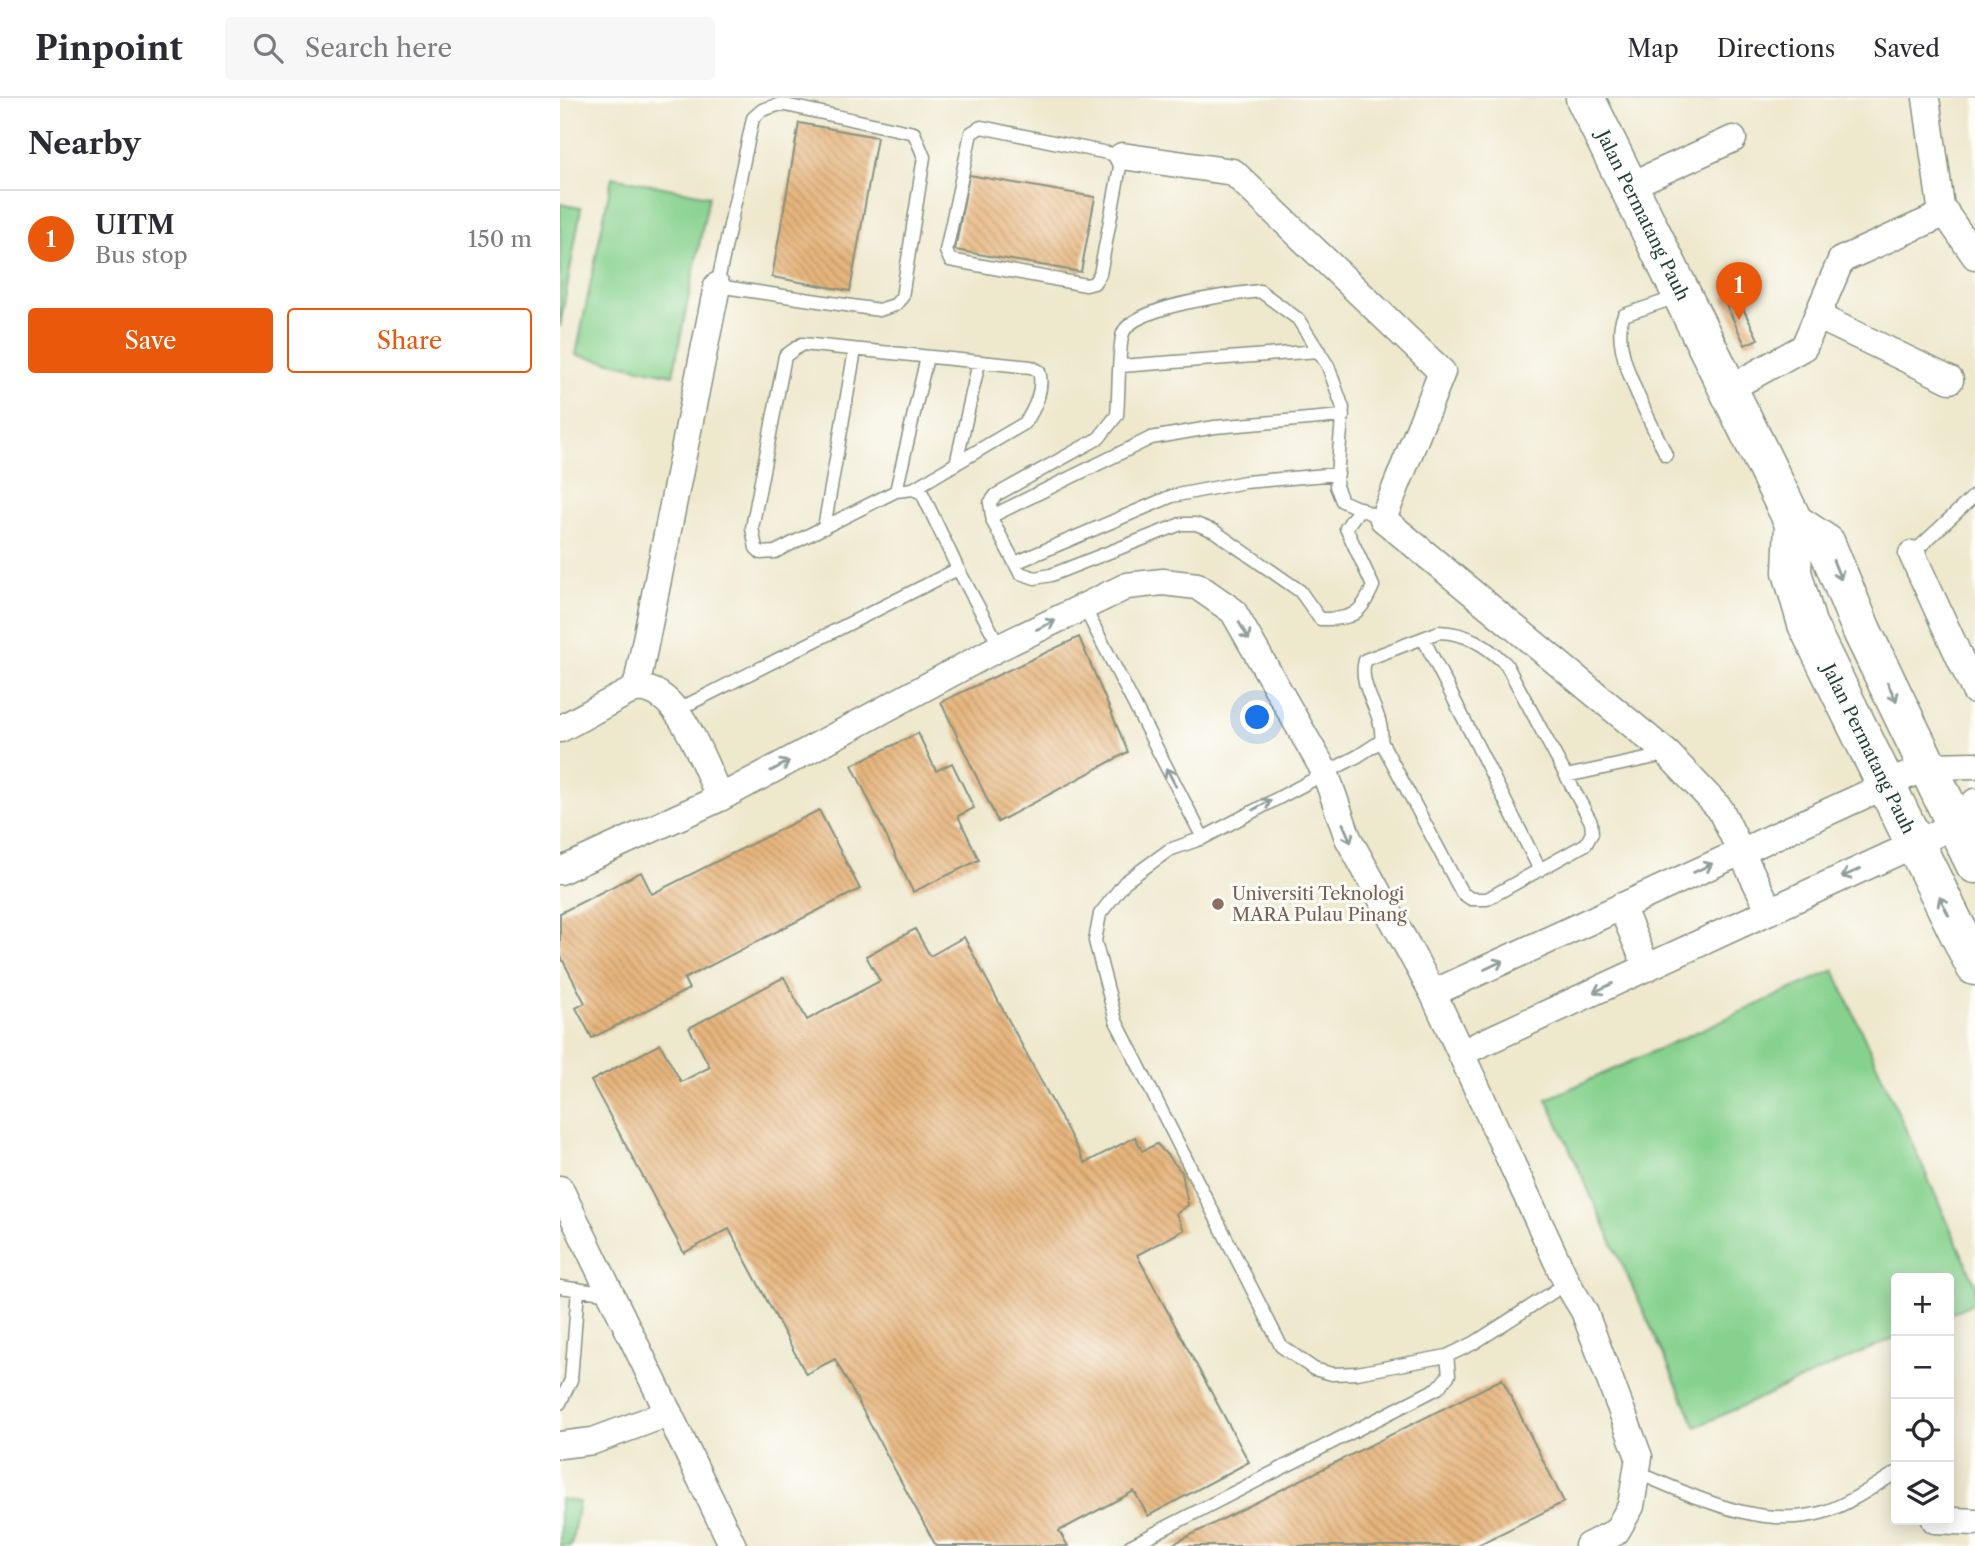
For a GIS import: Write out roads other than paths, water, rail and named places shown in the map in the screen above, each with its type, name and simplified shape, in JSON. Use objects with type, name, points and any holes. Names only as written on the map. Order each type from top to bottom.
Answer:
[{"type":"main road","name":"Jalan Permatang Pauh","points":[[1585,98],[1794,523],[1792,572],[1807,624],[1913,845],[1975,966]]},
{"type":"main road","name":"Jalan Permatang Pauh","points":[[1794,523],[1826,544],[1862,631],[1928,766],[1966,813],[1975,864]]},
{"type":"street","points":[[1926,98],[1939,198],[1946,214],[1975,256]]},
{"type":"street","points":[[1627,187],[1733,139]]},
{"type":"street","points":[[1122,156],[1233,172],[1442,372],[1372,514],[1668,754],[1720,808],[1743,850],[1770,911]]},
{"type":"street","points":[[1727,390],[1804,346],[1841,260],[1946,214]]},
{"type":"street","points":[[636,689],[717,286]]},
{"type":"street","points":[[1817,316],[1950,380]]},
{"type":"street","points":[[1912,554],[1975,691]]},
{"type":"street","points":[[560,871],[720,798],[1000,647],[1127,586],[1163,582],[1197,586],[1233,611],[1325,772],[1348,838],[1433,993],[1567,1283],[1584,1311],[1639,1457],[1631,1506],[1616,1532],[1588,1546]]},
{"type":"street","points":[[560,729],[636,689],[660,694],[677,710],[720,798]]},
{"type":"street","points":[[1433,993],[1928,766],[1975,765]]},
{"type":"street","points":[[1461,1053],[1913,845],[1966,813]]},
{"type":"street","points":[[1620,906],[1647,968]]},
{"type":"street","points":[[560,1189],[733,1546]]},
{"type":"street","points":[[560,1445],[593,1441],[669,1413]]},
{"type":"street","points":[[1954,1521],[1975,1522]]},
{"type":"lane","points":[[780,104],[914,133],[919,139],[924,157],[902,297],[895,305],[879,310],[717,286],[753,118],[762,110],[780,104]]},
{"type":"lane","points":[[981,127],[1122,156],[1100,274],[1094,283],[1086,285],[950,260],[947,257],[946,251],[974,130],[981,127]]},
{"type":"lane","points":[[1260,291],[1298,319],[1328,366],[1343,408],[1336,486],[1342,501],[1372,514],[1346,528],[1373,586],[1366,603],[1348,619],[1320,618],[1300,591],[1214,531],[1196,524],[1181,524],[1051,575],[1035,578],[1020,573],[992,516],[990,503],[996,495],[1099,438],[1111,425],[1117,415],[1123,333],[1135,321],[1222,295],[1260,291]]},
{"type":"lane","points":[[1666,455],[1620,349],[1619,325],[1625,315],[1681,296]]},
{"type":"lane","points":[[802,344],[855,350],[1031,367],[1039,371],[1042,381],[1032,413],[1025,423],[913,489],[896,491],[775,552],[761,554],[756,548],[752,528],[785,356],[802,344]]},
{"type":"lane","points":[[824,528],[855,350]]},
{"type":"lane","points":[[1121,366],[1318,351]]},
{"type":"lane","points":[[896,491],[927,357]]},
{"type":"lane","points":[[956,464],[979,362]]},
{"type":"lane","points":[[992,516],[1151,438],[1215,426],[1343,416]]},
{"type":"lane","points":[[1015,563],[1172,496],[1245,482],[1338,474]]},
{"type":"lane","points":[[913,489],[922,493],[958,569],[1000,647]]},
{"type":"lane","points":[[1912,554],[1975,495]]},
{"type":"lane","points":[[677,710],[958,569]]},
{"type":"lane","points":[[1084,607],[1203,838]]},
{"type":"lane","points":[[1439,632],[1457,633],[1484,643],[1506,664],[1591,822],[1592,834],[1586,844],[1541,870],[1487,899],[1471,899],[1462,893],[1381,741],[1383,728],[1362,671],[1365,660],[1439,632]]},
{"type":"lane","points":[[1423,638],[1541,870]]},
{"type":"lane","points":[[1381,741],[1203,838],[1170,850],[1125,882],[1100,914],[1095,941],[1115,1021],[1282,1346],[1314,1369],[1332,1374],[1357,1373],[1447,1356],[1474,1343],[1567,1283]]},
{"type":"lane","points":[[1566,776],[1668,754]]},
{"type":"lane","points":[[560,1287],[611,1294]]},
{"type":"lane","points":[[560,1403],[571,1380],[567,1348],[578,1289]]},
{"type":"lane","points":[[1130,1546],[1438,1388],[1449,1375],[1447,1356]]},
{"type":"lane","points":[[1636,1472],[1720,1505],[1769,1518],[1828,1511],[1891,1476]]},
{"type":"place","name":"UITM","points":[[1739,320]]},
{"type":"place","name":"Universiti Teknologi MARA Pulau Pinang","points":[[1218,904]]}]
